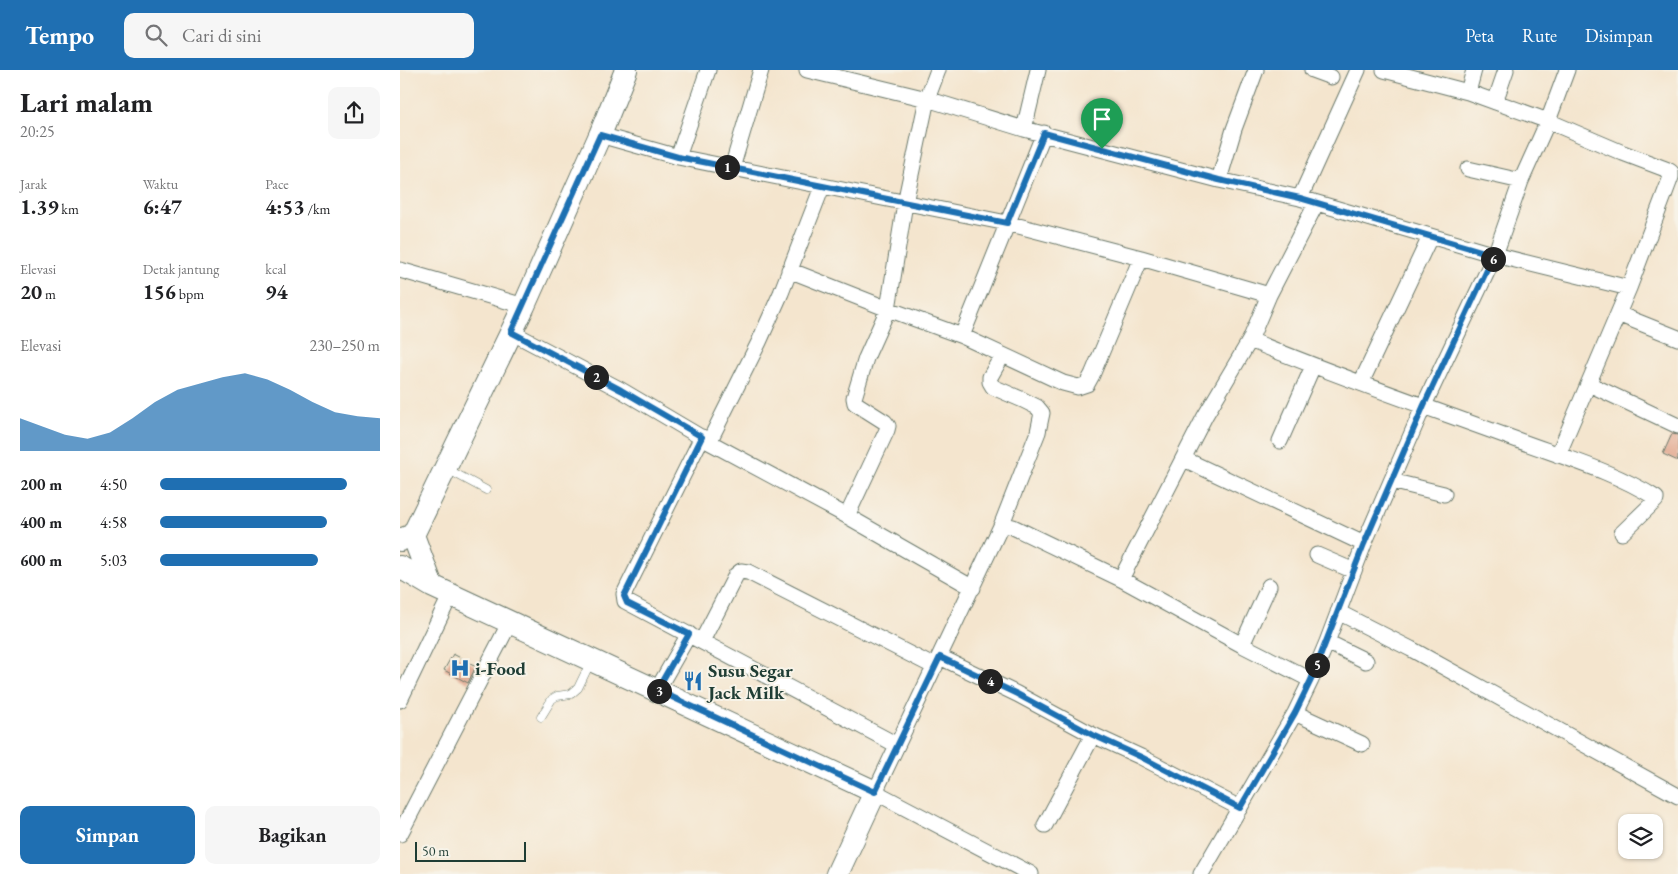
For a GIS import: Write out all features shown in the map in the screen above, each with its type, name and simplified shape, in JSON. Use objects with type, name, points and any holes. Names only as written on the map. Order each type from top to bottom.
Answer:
[{"type":"street","points":[[678,157],[708,70]]},
{"type":"street","points":[[732,168],[761,70]]},
{"type":"street","points":[[807,70],[927,99],[1024,129],[1219,180],[1300,198],[1494,255],[1629,288]]},
{"type":"street","points":[[846,516],[888,430],[885,422],[855,403],[854,398],[866,358],[888,309],[905,203],[927,99],[938,70]]},
{"type":"street","points":[[1024,129],[1038,70]]},
{"type":"street","points":[[1219,180],[1234,129],[1256,70]]},
{"type":"street","points":[[1312,70],[1331,77]]},
{"type":"street","points":[[1300,198],[1358,70]]},
{"type":"street","points":[[1384,70],[1468,92],[1548,121],[1671,172],[1671,178],[1629,288],[1558,455]]},
{"type":"street","points":[[1468,92],[1474,70]]},
{"type":"street","points":[[1495,102],[1506,70]]},
{"type":"street","points":[[1200,874],[1295,713],[1311,680],[1391,480],[1494,255],[1567,70]]},
{"type":"street","points":[[442,590],[406,537],[445,468],[524,306],[600,135],[623,71]]},
{"type":"street","points":[[962,336],[1044,133]]},
{"type":"street","points":[[600,135],[678,157],[1007,223],[1141,258],[1269,295]]},
{"type":"street","points":[[1468,169],[1522,181]]},
{"type":"street","points":[[822,187],[759,342],[705,439],[624,596],[627,603],[897,744]]},
{"type":"street","points":[[1121,579],[1205,416],[1250,340],[1269,295],[1316,204]]},
{"type":"street","points":[[1361,383],[1430,237]]},
{"type":"street","points":[[789,270],[962,336],[1063,383],[1078,387],[1087,384],[1141,258]]},
{"type":"street","points":[[400,270],[524,306]]},
{"type":"street","points":[[1618,314],[1678,338]]},
{"type":"street","points":[[511,332],[621,390],[972,588]]},
{"type":"street","points":[[1250,340],[1313,366],[1614,476],[1656,498],[1622,533]]},
{"type":"street","points":[[837,874],[1001,526],[1038,432],[1042,413],[1030,404],[993,387],[990,382],[990,377],[1002,356]]},
{"type":"street","points":[[1280,441],[1313,366]]},
{"type":"street","points":[[1589,384],[1678,426]]},
{"type":"street","points":[[1184,459],[1364,544]]},
{"type":"street","points":[[1391,480],[1444,494]]},
{"type":"street","points":[[1001,526],[1013,527],[1121,579],[1311,680]]},
{"type":"street","points":[[1317,555],[1354,570]]},
{"type":"street","points":[[400,568],[442,590],[875,792],[1031,874]]},
{"type":"street","points":[[657,690],[696,638],[741,570],[937,662],[1017,694],[1093,735],[1141,757],[1240,808]]},
{"type":"street","points":[[1242,645],[1269,586]]},
{"type":"street","points":[[400,700],[442,590]]},
{"type":"street","points":[[1338,612],[1412,649],[1678,796]]},
{"type":"street","points":[[400,834],[405,811],[510,622]]},
{"type":"street","points":[[1327,642],[1366,661]]},
{"type":"street","points":[[1295,713],[1362,744]]},
{"type":"street","points":[[1045,825],[1093,735]]},
{"type":"lane","points":[[445,468],[486,490]]},
{"type":"lane","points":[[541,717],[552,699],[557,696],[571,694],[578,688],[592,660]]},
{"type":"building","points":[[1672,434],[1678,435],[1678,461],[1663,454]]},
{"type":"building","name":"i-Food","points":[[453,654],[476,666],[468,683],[444,670]]},
{"type":"place","name":"i-Food","points":[[460,668]]},
{"type":"place","name":"Susu Segar Jack Milk","points":[[693,681]]},
{"type":"route","points":[[1044,133],[1102,149],[1219,180],[1300,198],[1494,255],[1424,405],[1364,544],[1311,680],[1295,713],[1240,808],[1141,757],[1093,735],[1017,694],[940,657],[875,792],[657,690],[689,634],[627,603],[624,599],[624,594],[702,437],[621,390],[511,332],[600,135],[678,157],[1007,223],[1044,133]]}]
